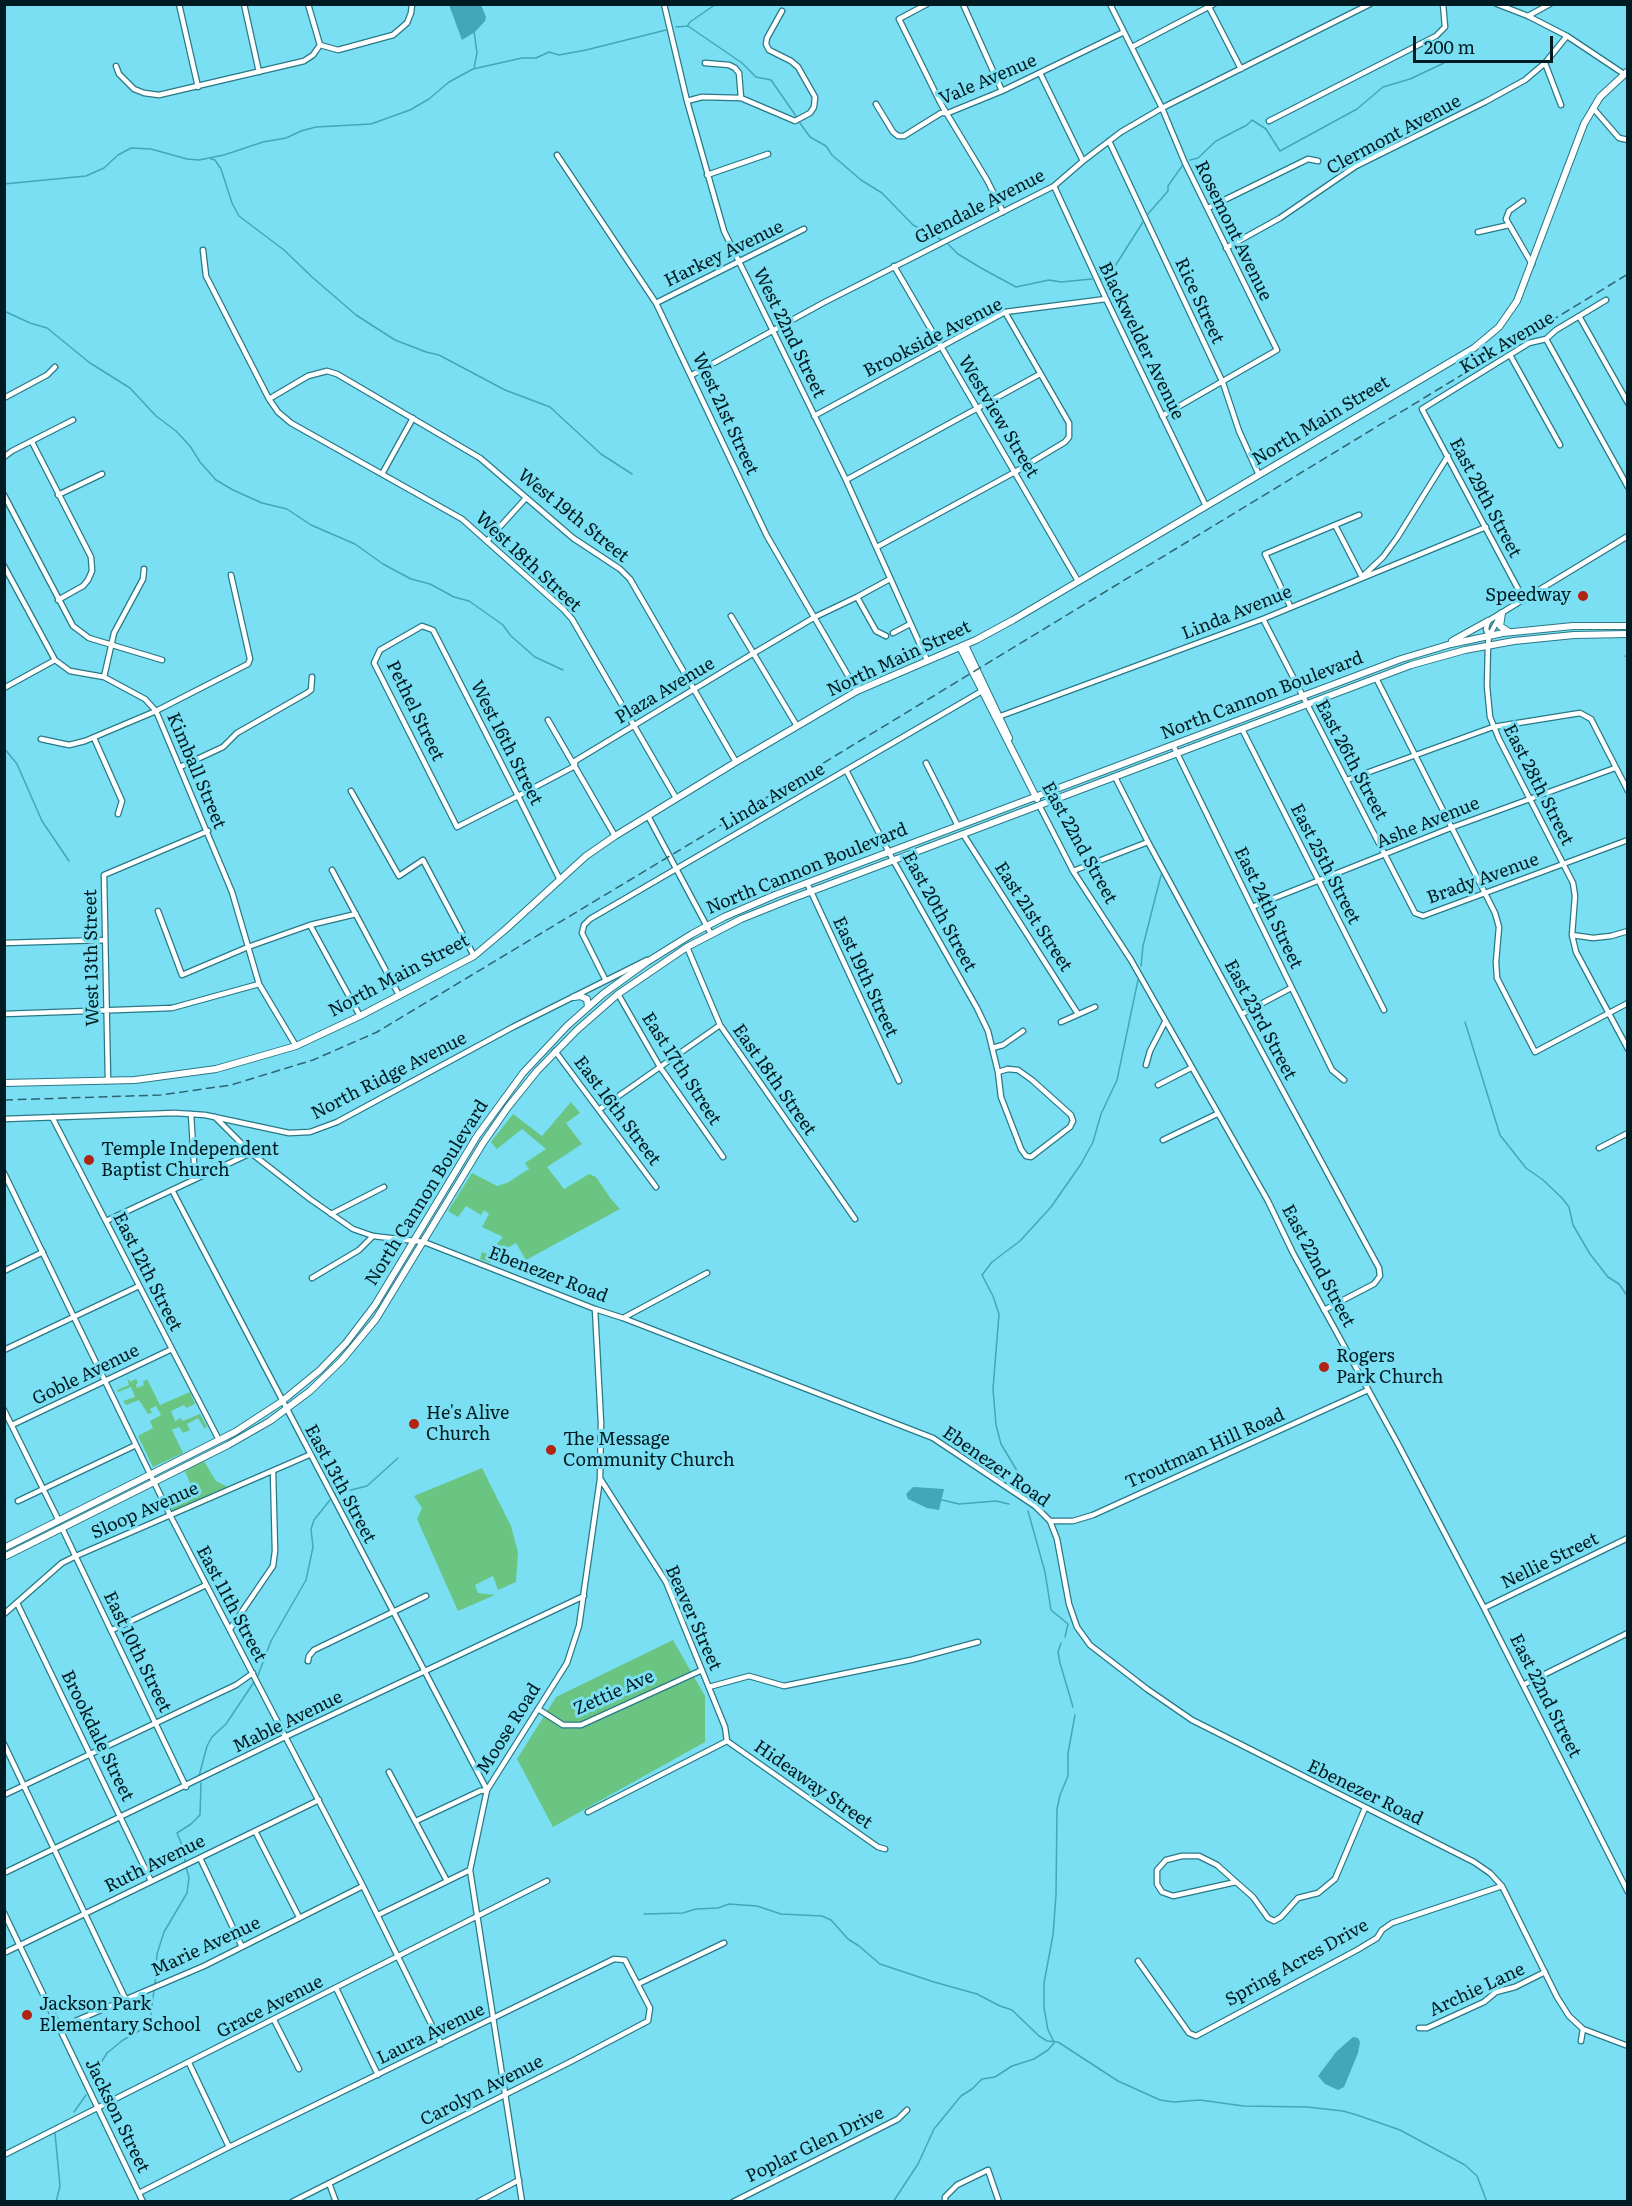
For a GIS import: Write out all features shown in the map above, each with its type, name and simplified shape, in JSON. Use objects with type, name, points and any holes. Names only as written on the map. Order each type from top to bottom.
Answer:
[{"type":"main road","name":"North Main Street","points":[[4,1083],[108,1081],[216,1069],[296,1046],[360,1016],[474,956],[506,930],[586,856],[676,798],[857,691],[962,646],[1013,620],[1487,339],[1508,316],[1517,301],[1577,142],[1593,108],[1608,88],[1625,73]]},
{"type":"main road","points":[[1502,614],[1500,626],[1509,632]]},
{"type":"main road","points":[[1438,648],[1488,621]]},
{"type":"main road","name":"North Cannon Boulevard","points":[[4,1548],[252,1422],[320,1370],[353,1334],[375,1305],[472,1144],[503,1098],[544,1049],[614,986],[659,954],[707,926],[807,883],[1401,659],[1509,632],[1572,626],[1628,626]]},
{"type":"main road","name":"North Cannon Boulevard","points":[[4,1557],[228,1445],[286,1410],[326,1376],[361,1339],[382,1311],[492,1130],[517,1095],[555,1051],[618,994],[687,947],[756,913],[810,892],[1425,661],[1488,645],[1556,636],[1628,634]]},
{"type":"main road","name":"East 22nd Street","points":[[962,646],[982,691],[998,718]]},
{"type":"main road","name":"East 22nd Street","points":[[962,646],[1039,805]]},
{"type":"main road","points":[[574,997],[580,996],[587,999],[588,1007]]},
{"type":"street","points":[[179,4],[198,87]]},
{"type":"street","points":[[244,4],[259,72]]},
{"type":"street","points":[[308,4],[320,45]]},
{"type":"street","points":[[320,45],[338,50],[393,36],[407,23],[412,4]]},
{"type":"street","name":"West 22nd Street","points":[[664,4],[687,101],[724,231],[846,480],[927,660]]},
{"type":"street","points":[[927,4],[899,19],[919,62],[1003,212]]},
{"type":"street","points":[[963,4],[1002,91]]},
{"type":"street","name":"Rosemont Avenue","points":[[1110,4],[1277,350],[1162,416]]},
{"type":"street","name":"Glendale Avenue","points":[[692,375],[894,266],[1054,186],[1121,132],[1162,108],[1370,4]]},
{"type":"street","points":[[1269,121],[1436,36],[1445,27],[1443,4]]},
{"type":"street","points":[[1497,4],[1528,16],[1567,36],[1625,73]]},
{"type":"street","points":[[1528,16],[1550,4]]},
{"type":"street","points":[[1132,46],[1212,6],[1241,69]]},
{"type":"street","points":[[687,101],[702,96],[741,98],[795,121],[810,113],[814,107],[815,97],[798,67],[769,50],[766,44],[782,11]]},
{"type":"street","name":"Vale Avenue","points":[[876,104],[893,132],[898,136],[904,136],[941,113],[948,113],[1002,91],[1124,32]]},
{"type":"street","name":"Clermont Avenue","points":[[1226,248],[1280,218],[1356,166],[1525,80],[1545,63],[1567,36]]},
{"type":"street","points":[[116,66],[119,74],[134,89],[159,95],[304,61],[313,55],[320,45]]},
{"type":"street","points":[[705,63],[729,65],[735,68],[739,74],[741,98]]},
{"type":"street","points":[[1545,63],[1561,105]]},
{"type":"street","points":[[1040,73],[1083,161]]},
{"type":"street","points":[[1593,108],[1619,138],[1628,140]]},
{"type":"street","name":"Rice Street","points":[[1109,141],[1223,383],[1239,431],[1259,475]]},
{"type":"street","points":[[707,175],[768,154]]},
{"type":"street","name":"West 21st Street","points":[[557,155],[656,303],[767,536],[857,691]]},
{"type":"street","points":[[1208,208],[1308,159],[1318,161]]},
{"type":"street","name":"Blackwelder Avenue","points":[[1054,186],[1206,506]]},
{"type":"street","points":[[1523,201],[1507,215],[1506,219],[1532,264]]},
{"type":"street","points":[[1478,232],[1509,225]]},
{"type":"street","name":"Harkey Avenue","points":[[656,303],[804,230]]},
{"type":"street","name":"West 18th Street","points":[[203,250],[206,276],[269,399],[278,412],[291,423],[462,519],[563,609],[572,619],[676,798]]},
{"type":"street","name":"Westview Street","points":[[894,266],[1078,581]]},
{"type":"street","name":"Brookside Avenue","points":[[814,416],[1005,312],[1106,299]]},
{"type":"street","name":"Kirk Avenue","points":[[1422,409],[1529,344],[1546,339],[1606,300]]},
{"type":"street","points":[[877,548],[1065,442],[1070,432],[1069,423],[1005,312]]},
{"type":"street","points":[[1579,316],[1628,403]]},
{"type":"street","points":[[1546,339],[1628,487]]},
{"type":"street","points":[[1510,355],[1560,445]]},
{"type":"street","points":[[4,398],[47,375],[55,367]]},
{"type":"street","name":"West 19th Street","points":[[269,399],[308,376],[327,371],[337,374],[480,458],[573,538],[620,569],[630,579],[736,762]]},
{"type":"street","points":[[846,480],[1040,374]]},
{"type":"street","name":"East 29th Street","points":[[1422,409],[1524,600]]},
{"type":"street","points":[[382,474],[413,418]]},
{"type":"street","points":[[4,457],[73,420]]},
{"type":"street","points":[[32,442],[91,557],[92,571],[83,586],[58,600]]},
{"type":"street","points":[[1335,525],[1362,577],[1383,557],[1397,538],[1448,456]]},
{"type":"street","points":[[58,495],[102,474]]},
{"type":"street","points":[[4,495],[73,626],[89,638],[162,660]]},
{"type":"street","points":[[487,541],[526,498]]},
{"type":"street","points":[[1290,606],[1265,554],[1359,515]]},
{"type":"street","name":"Linda Avenue","points":[[998,718],[1263,619],[1486,527]]},
{"type":"street","points":[[1489,636],[1486,629],[1488,621],[1628,536]]},
{"type":"street","points":[[4,566],[55,660],[4,688]]},
{"type":"street","points":[[104,677],[114,633],[143,579],[144,569]]},
{"type":"street","points":[[41,739],[69,745],[94,738],[156,711],[250,662],[231,575]]},
{"type":"street","points":[[4,580],[10,577]]},
{"type":"street","name":"Plaza Avenue","points":[[457,827],[575,766],[575,761],[754,653],[815,617],[890,579]]},
{"type":"street","points":[[857,597],[876,631],[886,636]]},
{"type":"street","points":[[1489,636],[1502,614]]},
{"type":"street","points":[[731,616],[797,726]]},
{"type":"street","name":"East 26th Street","points":[[1263,619],[1415,913]]},
{"type":"street","points":[[893,633],[910,624]]},
{"type":"street","name":"West 16th Street","points":[[422,626],[433,630],[560,880]]},
{"type":"street","name":"Pethel Street","points":[[422,626],[380,650],[375,663],[457,827]]},
{"type":"street","name":"East 28th Street","points":[[1489,636],[1488,704],[1493,727],[1573,884],[1575,896],[1572,935]]},
{"type":"street","name":"Kimball Street","points":[[55,660],[70,671],[104,677],[145,699],[156,711],[232,892],[259,984],[296,1046]]},
{"type":"street","points":[[180,767],[223,747],[237,733],[307,693],[311,690],[312,677]]},
{"type":"street","points":[[1376,678],[1495,913],[1498,927],[1497,978],[1535,1052],[1628,1003]]},
{"type":"street","name":"Linda Avenue","points":[[605,980],[583,938],[582,930],[590,919],[982,691]]},
{"type":"street","points":[[1347,780],[1493,727],[1580,713],[1591,719],[1628,791]]},
{"type":"street","points":[[549,720],[615,836]]},
{"type":"street","name":"East 25th Street","points":[[1242,729],[1384,1010]]},
{"type":"street","points":[[94,738],[122,801],[118,814]]},
{"type":"street","name":"East 24th Street","points":[[1173,745],[1332,1070],[1344,1080]]},
{"type":"street","points":[[926,763],[958,826]]},
{"type":"street","name":"Ashe Avenue","points":[[1252,907],[1453,827],[1615,768]]},
{"type":"street","name":"East 20th Street","points":[[846,770],[988,1031],[1005,1108],[1021,1149],[1026,1156],[1030,1156],[1070,1127],[1073,1121],[1071,1114],[1018,1070],[1008,1069],[998,1072]]},
{"type":"street","name":"East 23rd Street","points":[[1115,777],[1379,1268],[1380,1276],[1374,1284],[1324,1310]]},
{"type":"street","points":[[351,791],[399,876],[423,860],[474,956]]},
{"type":"street","name":"East 22nd Street","points":[[1039,805],[1073,871],[1131,960],[1268,1201],[1484,1608],[1628,1892]]},
{"type":"street","points":[[648,816],[711,934]]},
{"type":"street","name":"West 13th Street","points":[[108,1081],[104,875],[208,831]]},
{"type":"street","name":"East 21st Street","points":[[963,834],[1078,1014]]},
{"type":"street","name":"Brady Avenue","points":[[1415,913],[1422,916],[1628,840]]},
{"type":"street","points":[[1073,871],[1148,842]]},
{"type":"street","points":[[332,870],[399,995]]},
{"type":"street","name":"East 19th Street","points":[[807,883],[899,1082]]},
{"type":"street","points":[[158,911],[182,975],[248,947],[310,925],[356,914]]},
{"type":"street","points":[[310,925],[360,1016]]},
{"type":"street","points":[[1628,931],[1593,938],[1572,935],[1576,952],[1628,1049]]},
{"type":"street","points":[[4,943],[104,940]]},
{"type":"street","name":"East 18th Street","points":[[687,947],[720,1025],[855,1219]]},
{"type":"street","name":"North Ridge Avenue","points":[[4,1119],[134,1113],[191,1114],[288,1133],[310,1132],[324,1128],[513,1027],[659,954]]},
{"type":"street","points":[[4,1014],[172,1008],[259,984]]},
{"type":"street","points":[[1242,1014],[1291,988]]},
{"type":"street","name":"East 17th Street","points":[[618,994],[660,1067],[723,1157]]},
{"type":"street","points":[[1061,1022],[1095,1007]]},
{"type":"street","points":[[1146,1065],[1150,1051],[1165,1022]]},
{"type":"street","points":[[600,1109],[720,1025]]},
{"type":"street","points":[[992,1048],[1003,1045],[1023,1031]]},
{"type":"street","name":"East 16th Street","points":[[555,1051],[656,1187]]},
{"type":"street","points":[[1158,1085],[1191,1068]]},
{"type":"street","points":[[191,1114],[195,1179]]},
{"type":"street","points":[[1163,1140],[1217,1114]]},
{"type":"street","name":"East 12th Street","points":[[52,1117],[219,1440]]},
{"type":"street","name":"Ebenezer Road","points":[[215,1117],[251,1152],[353,1229],[373,1236],[424,1242],[933,1438],[1035,1506],[1050,1521],[1057,1539],[1069,1604],[1077,1627],[1090,1645],[1192,1720],[1474,1862],[1491,1873],[1502,1886],[1569,2016],[1583,2029],[1628,2046]]},
{"type":"street","points":[[1599,1148],[1628,1133]]},
{"type":"street","points":[[106,1221],[251,1152]]},
{"type":"street","name":"East 11th Street","points":[[4,1173],[170,1515],[378,1915],[441,2044]]},
{"type":"street","points":[[331,1214],[384,1187]]},
{"type":"street","points":[[4,1191],[12,1188]]},
{"type":"street","name":"East 13th Street","points":[[172,1190],[281,1402],[487,1790]]},
{"type":"street","points":[[312,1278],[359,1250],[373,1236]]},
{"type":"street","points":[[4,1271],[43,1252]]},
{"type":"street","points":[[622,1318],[707,1273]]},
{"type":"street","points":[[4,1350],[139,1286]]},
{"type":"street","name":"Moose Road","points":[[522,2202],[470,1870],[487,1790],[572,1651],[579,1626],[600,1479],[601,1423],[595,1309]]},
{"type":"street","name":"Goble Avenue","points":[[12,1425],[172,1349]]},
{"type":"street","name":"Troutman Hill Road","points":[[1050,1521],[1073,1521],[1093,1515],[1368,1390]]},
{"type":"street","points":[[4,1410],[59,1521]]},
{"type":"street","points":[[18,1501],[136,1445]]},
{"type":"street","name":"Sloop Avenue","points":[[4,1614],[62,1563],[309,1455]]},
{"type":"street","points":[[230,1629],[273,1566],[275,1551],[273,1471]]},
{"type":"street","name":"Beaver Street","points":[[600,1479],[666,1582],[709,1687],[749,1676],[784,1686],[880,1667],[978,1642]]},
{"type":"street","name":"East 10th Street","points":[[62,1528],[186,1787]]},
{"type":"street","name":"Nellie Street","points":[[1484,1608],[1628,1538]]},
{"type":"street","points":[[112,1630],[206,1585]]},
{"type":"street","points":[[308,1661],[314,1650],[426,1596]]},
{"type":"street","name":"Mable Avenue","points":[[4,1873],[584,1596]]},
{"type":"street","name":"Brookdale Street","points":[[18,1603],[151,1881]]},
{"type":"street","points":[[1523,1685],[1628,1633]]},
{"type":"street","name":"Zettie Ave","points":[[538,1709],[563,1725],[580,1725],[702,1670]]},
{"type":"street","points":[[4,1795],[253,1675]]},
{"type":"street","points":[[588,1812],[727,1741],[709,1687]]},
{"type":"street","name":"Hideaway Street","points":[[727,1741],[878,1847],[885,1849]]},
{"type":"street","points":[[4,1744],[125,1998]]},
{"type":"street","points":[[389,1773],[447,1881]]},
{"type":"street","points":[[416,1821],[480,1791],[487,1790]]},
{"type":"street","name":"Ruth Avenue","points":[[4,1953],[319,1800]]},
{"type":"street","points":[[1236,1882],[1173,1896],[1162,1892],[1157,1884],[1157,1870],[1166,1860],[1182,1856],[1199,1856],[1217,1865],[1253,1897],[1268,1918],[1274,1921],[1281,1917],[1298,1898],[1318,1893],[1335,1879],[1365,1808]]},
{"type":"street","points":[[255,1831],[299,1917]]},
{"type":"street","points":[[200,1858],[242,1947]]},
{"type":"street","points":[[378,1915],[470,1870]]},
{"type":"street","points":[[1622,1881],[1628,1878]]},
{"type":"street","name":"Grace Avenue","points":[[4,2156],[547,1881]]},
{"type":"street","name":"Marie Avenue","points":[[59,2028],[242,1947],[363,1886]]},
{"type":"street","name":"Spring Acres Drive","points":[[1138,1961],[1189,2033],[1196,2036],[1357,1950],[1377,1938],[1382,1930],[1392,1923],[1502,1886]]},
{"type":"street","name":"Jackson Street","points":[[4,1913],[143,2202]]},
{"type":"street","points":[[638,1984],[724,1943]]},
{"type":"street","name":"Laura Avenue","points":[[139,2193],[614,1959],[625,1960],[638,1984]]},
{"type":"street","name":"Archie Lane","points":[[1419,2028],[1427,2028],[1484,2002],[1496,1992],[1515,1987],[1545,1972]]},
{"type":"street","name":"Carolyn Avenue","points":[[292,2202],[648,2021],[650,2008],[638,1984]]},
{"type":"street","points":[[336,1988],[378,2074]]},
{"type":"street","points":[[274,2020],[299,2069]]},
{"type":"street","points":[[1581,2041],[1583,2029]]},
{"type":"street","points":[[189,2063],[229,2147]]},
{"type":"street","name":"Poplar Glen Drive","points":[[733,2202],[898,2119],[907,2110]]},
{"type":"street","points":[[945,2200],[957,2185],[988,2170],[999,2202]]},
{"type":"street","points":[[478,2202],[519,2180]]},
{"type":"street","points":[[329,2183],[336,2202]]},
{"type":"green space","points":[[571,1102],[580,1113],[566,1123],[582,1144],[547,1167],[564,1189],[589,1174],[596,1177],[620,1209],[526,1260],[516,1243],[496,1254],[490,1263],[480,1259],[482,1252],[488,1254],[503,1237],[482,1227],[489,1214],[484,1210],[481,1215],[466,1206],[458,1217],[448,1211],[472,1173],[497,1186],[507,1183],[529,1169],[525,1163],[546,1149],[522,1129],[497,1149],[491,1142],[513,1114],[542,1136]]},
{"type":"green space","points":[[127,1377],[130,1382],[136,1379],[137,1388],[144,1385],[143,1382],[147,1379],[160,1405],[190,1392],[195,1404],[186,1408],[184,1405],[171,1411],[175,1421],[181,1418],[183,1421],[200,1414],[207,1427],[204,1428],[198,1418],[187,1424],[190,1430],[183,1433],[179,1427],[172,1430],[183,1453],[153,1467],[138,1436],[153,1428],[150,1421],[161,1415],[156,1406],[150,1409],[152,1413],[148,1414],[139,1400],[126,1405],[123,1401],[135,1397],[131,1387],[118,1392],[117,1390],[129,1385]]},
{"type":"green space","points":[[204,1461],[216,1481],[228,1487],[173,1512],[169,1505],[193,1491],[185,1471]]},
{"type":"green space","points":[[482,1468],[511,1526],[518,1552],[516,1582],[498,1590],[493,1576],[475,1585],[478,1593],[495,1595],[458,1611],[417,1519],[422,1508],[414,1496]]},
{"type":"green space","points":[[673,1640],[705,1696],[705,1742],[553,1827],[517,1759],[556,1697]]},
{"type":"water","points":[[449,5],[481,5],[486,17],[485,21],[475,32],[462,40]]},
{"type":"water","points":[[913,1487],[944,1489],[939,1510],[927,1508],[908,1499],[906,1494]]},
{"type":"water","points":[[1353,2037],[1358,2038],[1360,2042],[1358,2053],[1344,2087],[1338,2090],[1325,2084],[1318,2076],[1336,2052]]},
{"type":"waterway","points":[[688,25],[716,4]]},
{"type":"waterway","points":[[676,27],[688,26],[742,63],[756,77],[771,80],[796,116]]},
{"type":"waterway","points":[[4,184],[86,176],[104,168],[118,155],[131,148],[151,149],[199,160],[286,138],[316,127],[371,124],[410,110],[429,99],[449,82],[473,69],[522,58],[536,58],[549,52],[559,55],[586,50],[666,30]]},
{"type":"waterway","points":[[474,31],[477,53],[474,68]]},
{"type":"waterway","points":[[1190,160],[1198,158],[1216,141],[1252,120],[1266,129],[1280,151],[1357,109],[1383,87],[1410,79],[1444,63]]},
{"type":"waterway","points":[[800,123],[810,137],[826,146],[832,155],[861,180],[882,193],[913,225],[942,240]]},
{"type":"waterway","points":[[211,159],[215,160],[221,169],[232,203],[239,216],[284,250],[356,315],[395,340],[439,355],[505,390],[550,407],[601,454],[632,474]]},
{"type":"waterway","points":[[1148,214],[1168,191],[1168,186],[1182,166]]},
{"type":"waterway","points":[[1101,279],[1110,274],[1143,222]]},
{"type":"waterway","points":[[948,244],[958,254],[1016,287],[1049,280],[1061,282],[1092,279]]},
{"type":"waterway","points":[[4,311],[47,328],[90,363],[130,388],[156,416],[176,431],[216,480],[262,503],[287,509],[311,525],[355,544],[383,564],[411,579],[430,584],[454,597],[469,601],[503,625],[511,636],[535,657],[563,670]]},
{"type":"waterway","points":[[4,748],[17,764],[42,821],[69,861]]},
{"type":"waterway","points":[[1141,966],[1143,946],[1161,875]]},
{"type":"waterway","points":[[1024,1491],[1022,1479],[1001,1444],[996,1425],[993,1389],[999,1314],[982,1275],[992,1262],[1020,1241],[1051,1207],[1081,1164],[1093,1142],[1101,1114],[1117,1080],[1138,980]]},
{"type":"waterway","points":[[1465,1022],[1500,1135],[1526,1168],[1562,1198],[1569,1207],[1573,1225],[1590,1254],[1608,1277],[1619,1284],[1628,1297]]},
{"type":"waterway","points":[[335,1494],[367,1486],[398,1458]]},
{"type":"waterway","points":[[257,1678],[271,1641],[306,1580],[313,1547],[311,1529],[314,1520],[330,1500]]},
{"type":"waterway","points":[[942,1500],[959,1504],[996,1501],[1009,1504]]},
{"type":"waterway","points":[[1028,1511],[1045,1572],[1051,1610],[1068,1624],[1065,1637]]},
{"type":"waterway","points":[[1061,1643],[1058,1652],[1060,1663],[1073,1707]]},
{"type":"waterway","points":[[199,1776],[207,1746],[212,1737],[226,1724],[254,1682]]},
{"type":"waterway","points":[[1054,2042],[1048,2030],[1044,2008],[1044,1983],[1053,1935],[1056,1895],[1057,1809],[1068,1776],[1068,1753],[1075,1715]]},
{"type":"waterway","points":[[185,1862],[184,1850],[177,1833],[200,1815],[201,1783]]},
{"type":"waterway","points":[[155,1985],[157,1954],[164,1932],[187,1893],[189,1878],[186,1867]]},
{"type":"waterway","points":[[644,1914],[683,1913],[696,1909],[718,1908],[729,1904],[757,1906],[781,1914],[822,1916],[831,1920],[848,1939],[880,1964],[977,1994],[1012,2010],[1047,2041],[1058,2042],[1118,2081],[1160,2100],[1174,2102],[1200,2100],[1244,2106],[1307,2107],[1357,2115],[1400,2130],[1465,2165],[1477,2176],[1487,2202]]},
{"type":"waterway","points":[[94,2083],[99,2066],[107,2053],[150,2022],[154,1990]]},
{"type":"waterway","points":[[893,2202],[918,2164],[934,2129],[961,2096],[982,2079],[995,2077],[1012,2066],[1034,2059],[1054,2043]]},
{"type":"waterway","points":[[74,2112],[86,2095]]},
{"type":"waterway","points":[[55,2133],[60,2186],[56,2202]]},
{"type":"railway","points":[[4,1100],[161,1095],[231,1085],[313,1060],[377,1032],[1628,274]]},
{"type":"place","name":"Speedway","points":[[1583,596]]},
{"type":"place","name":"Temple Independent Baptist Church","points":[[89,1160]]},
{"type":"place","name":"Rogers Park Church","points":[[1324,1367]]},
{"type":"place","name":"He's Alive Church","points":[[414,1424]]},
{"type":"place","name":"The Message Community Church","points":[[551,1450]]},
{"type":"place","name":"Jackson Park Elementary School","points":[[27,2015]]}]
